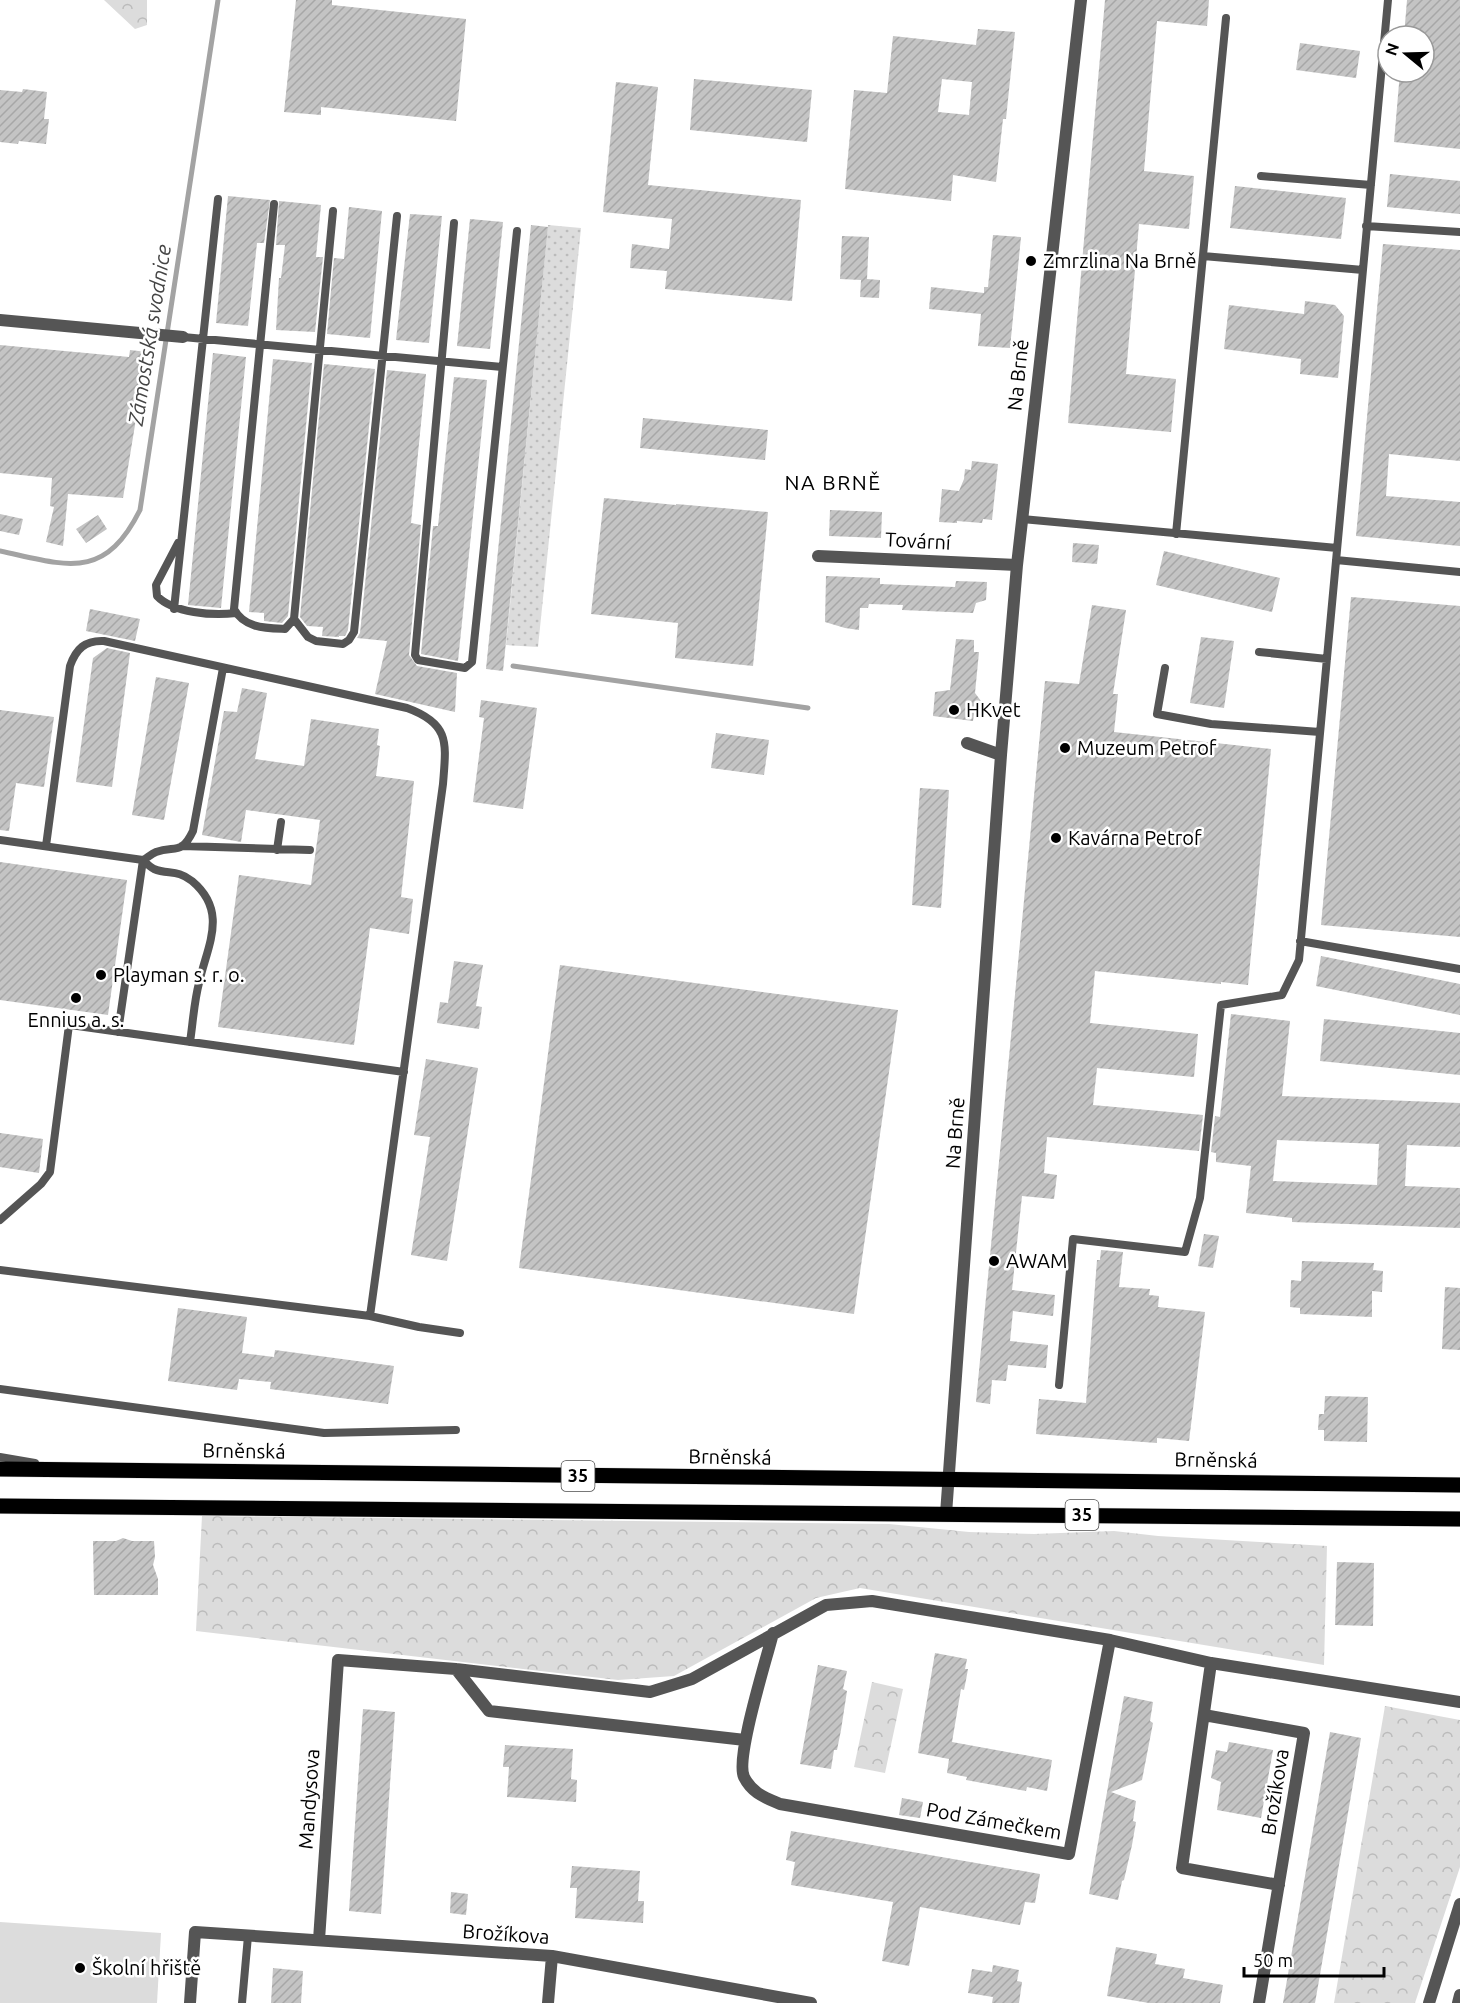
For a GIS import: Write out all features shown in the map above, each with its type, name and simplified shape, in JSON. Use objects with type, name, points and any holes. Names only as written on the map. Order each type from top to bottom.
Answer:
[{"type":"main road","name":"Brněnská","points":[[0,1469],[950,1480],[1178,1480],[1460,1485]]},
{"type":"main road","name":"35","points":[[0,1506],[1460,1519]]},
{"type":"street","name":"Na Brně","points":[[946,1514],[1017,565],[1081,0]]},
{"type":"street","points":[[0,320],[183,338]]},
{"type":"street","name":"Tovární","points":[[818,556],[1017,565]]},
{"type":"street","points":[[968,743],[1001,755]]},
{"type":"street","points":[[456,1669],[650,1692],[692,1679],[826,1605],[872,1601],[1110,1640],[1211,1663],[1460,1702]]},
{"type":"street","name":"Pod Zámečkem","points":[[773,1633],[745,1740],[743,1775],[755,1793],[780,1803],[1069,1854],[1110,1640]]},
{"type":"street","name":"Mandysova","points":[[319,1940],[338,1660],[456,1669]]},
{"type":"street","points":[[1211,1663],[1182,1868],[1279,1886]]},
{"type":"street","points":[[456,1669],[489,1711],[745,1740]]},
{"type":"street","name":"Brožíkova","points":[[1204,1715],[1304,1733],[1259,2003]]},
{"type":"street","points":[[1429,2003],[1460,1904]]},
{"type":"street","name":"Brožíkova","points":[[190,2003],[195,1932],[552,1956],[811,2003]]},
{"type":"street","points":[[548,2003],[552,1956]]},
{"type":"street","points":[[1458,2003],[1460,1995]]},
{"type":"lane","points":[[1059,1385],[1073,1239],[1185,1252],[1200,1198],[1221,1005],[1282,995],[1299,960],[1388,0]]},
{"type":"lane","points":[[1176,534],[1226,18]]},
{"type":"lane","points":[[1261,176],[1371,185]]},
{"type":"lane","points":[[174,609],[218,199]]},
{"type":"lane","points":[[274,204],[234,609],[246,623],[264,628],[285,629],[294,619],[333,211]]},
{"type":"lane","points":[[294,619],[308,637],[316,641],[343,644],[354,632],[397,216]]},
{"type":"lane","points":[[454,223],[415,655],[418,660],[465,668],[472,662],[517,231]]},
{"type":"lane","points":[[1366,226],[1460,232]]},
{"type":"lane","points":[[1203,256],[1363,270]]},
{"type":"lane","points":[[183,338],[502,367]]},
{"type":"lane","points":[[1022,519],[1337,548]]},
{"type":"lane","points":[[181,539],[156,585],[156,596],[174,609],[236,613]]},
{"type":"lane","points":[[1336,560],[1460,572]]},
{"type":"lane","points":[[46,846],[69,675],[72,662],[79,649],[91,642],[104,641],[407,708],[433,721],[443,735],[445,751],[443,784],[370,1316]]},
{"type":"lane","points":[[1259,652],[1327,658]]},
{"type":"lane","points":[[143,860],[159,851],[182,846],[190,837],[195,824],[223,668]]},
{"type":"lane","points":[[1165,668],[1157,714],[1211,724],[1320,732]]},
{"type":"lane","points":[[277,850],[281,822]]},
{"type":"lane","points":[[0,840],[143,860],[155,869],[176,872],[191,880],[204,895],[213,914],[213,932],[199,983],[190,1042]]},
{"type":"lane","points":[[182,846],[310,850]]},
{"type":"lane","points":[[118,1032],[143,860]]},
{"type":"lane","points":[[1300,941],[1460,969]]},
{"type":"lane","points":[[42,1021],[404,1072]]},
{"type":"lane","points":[[0,1220],[41,1184],[50,1172],[69,1025]]},
{"type":"lane","points":[[0,1270],[370,1316],[419,1328],[460,1333]]},
{"type":"lane","points":[[0,1389],[324,1433],[456,1430]]},
{"type":"lane","points":[[0,1457],[72,1470]]},
{"type":"lane","points":[[242,2003],[248,1936]]},
{"type":"green space","points":[[104,0],[147,0],[147,25],[135,29]]},
{"type":"green space","points":[[548,225],[581,228],[538,647],[506,645]]},
{"type":"green space","points":[[202,1516],[889,1524],[969,1532],[1034,1534],[1114,1531],[1158,1536],[1327,1546],[1324,1665],[860,1588],[816,1598],[674,1676],[618,1680],[196,1631]]},
{"type":"green space","points":[[872,1682],[903,1689],[885,1773],[854,1767]]},
{"type":"green space","points":[[1385,1706],[1460,1720],[1460,1867],[1415,2003],[1334,2003]]},
{"type":"green space","name":"Školní hřiště","points":[[0,1922],[161,1933],[157,2003],[0,2003]]},
{"type":"building","points":[[296,0],[332,0],[332,5],[466,19],[456,121],[321,107],[321,115],[284,112]]},
{"type":"building","points":[[1105,0],[1209,0],[1207,26],[1157,21],[1144,171],[1194,176],[1189,229],[1139,224],[1126,374],[1176,379],[1171,432],[1068,423]]},
{"type":"building","points":[[1407,0],[1460,0],[1460,149],[1394,142],[1399,84],[1436,84],[1436,24],[1405,24]]},
{"type":"building","points":[[978,29],[1015,32],[1006,119],[1003,119],[996,182],[953,175],[951,201],[845,189],[854,90],[887,93],[893,36],[976,45]],"holes":[[[942,79],[972,82],[969,115],[938,112]]]},
{"type":"building","points":[[1300,43],[1360,51],[1356,78],[1296,70]]},
{"type":"building","points":[[694,79],[812,90],[807,142],[690,130]]},
{"type":"building","points":[[616,82],[658,87],[648,185],[801,200],[792,301],[665,289],[667,271],[630,268],[632,244],[669,249],[672,219],[603,212]]},
{"type":"building","points":[[23,89],[47,92],[44,119],[49,119],[46,144],[19,141],[18,144],[0,142],[0,90],[22,92]]},
{"type":"building","points":[[1390,174],[1460,181],[1460,214],[1387,207]]},
{"type":"building","points":[[1235,186],[1346,198],[1341,239],[1230,228]]},
{"type":"building","points":[[228,196],[270,200],[264,243],[257,243],[248,326],[216,323]]},
{"type":"building","points":[[279,201],[321,205],[316,257],[323,257],[315,332],[276,330],[279,278],[281,278],[285,245],[276,245]]},
{"type":"building","points":[[349,207],[382,211],[370,338],[327,334],[334,258],[344,259]]},
{"type":"building","points":[[410,214],[442,216],[429,343],[396,340]]},
{"type":"building","points":[[470,219],[503,222],[490,349],[457,346]]},
{"type":"building","points":[[531,225],[548,227],[503,671],[486,669]]},
{"type":"building","points":[[993,235],[1021,237],[1010,348],[978,346],[981,314],[929,309],[931,287],[984,293],[984,287],[988,287]]},
{"type":"building","points":[[842,236],[869,237],[867,279],[880,280],[879,298],[860,297],[861,280],[840,279]]},
{"type":"building","points":[[1383,244],[1460,250],[1460,461],[1389,454],[1386,496],[1460,502],[1460,546],[1356,536]]},
{"type":"building","points":[[1305,301],[1335,305],[1344,316],[1338,378],[1300,374],[1301,359],[1224,349],[1229,305],[1304,314]]},
{"type":"building","points":[[0,345],[129,357],[130,350],[147,352],[123,498],[68,494],[63,546],[46,542],[54,507],[50,506],[52,478],[0,473]]},
{"type":"building","points":[[213,353],[246,357],[221,608],[188,605]]},
{"type":"building","points":[[273,359],[312,363],[288,616],[282,623],[264,621],[264,613],[249,612]]},
{"type":"building","points":[[324,364],[375,369],[348,630],[345,636],[339,637],[322,636],[323,627],[307,626],[300,617]]},
{"type":"building","points":[[387,370],[426,374],[411,523],[421,525],[409,655],[417,666],[457,673],[455,712],[375,694],[387,641],[357,638],[360,633]]},
{"type":"building","points":[[454,377],[487,380],[458,661],[421,654],[433,526],[438,526]]},
{"type":"building","points":[[643,418],[768,430],[765,460],[640,448]]},
{"type":"building","points":[[972,461],[998,464],[992,520],[983,519],[982,523],[939,522],[942,489],[959,491],[965,469],[971,470]]},
{"type":"building","points":[[604,498],[768,512],[753,666],[675,658],[678,623],[591,614]]},
{"type":"building","points":[[830,510],[882,512],[881,538],[829,536]]},
{"type":"building","points":[[0,514],[23,519],[19,535],[0,531]]},
{"type":"building","points":[[98,515],[107,529],[86,543],[76,529]]},
{"type":"building","points":[[1073,543],[1099,545],[1097,564],[1072,562]]},
{"type":"building","points":[[1164,551],[1280,578],[1272,612],[1156,585]]},
{"type":"building","points":[[826,576],[880,578],[880,584],[955,587],[956,581],[987,582],[986,600],[976,603],[973,613],[902,610],[903,605],[869,604],[868,608],[860,608],[859,630],[845,628],[825,622]]},
{"type":"building","points":[[1351,597],[1460,606],[1460,937],[1321,925]]},
{"type":"building","points":[[1092,605],[1126,610],[1113,694],[1118,694],[1114,732],[1271,749],[1248,985],[1095,971],[1090,1023],[1198,1034],[1194,1077],[1097,1068],[1093,1105],[1203,1115],[1199,1151],[1047,1137],[1044,1173],[1057,1175],[1054,1199],[1022,1196],[1012,1290],[1055,1295],[1053,1316],[1013,1311],[1010,1341],[1048,1345],[1046,1368],[1008,1365],[1006,1381],[992,1380],[990,1404],[976,1402],[1045,681],[1079,684]]},
{"type":"building","points":[[90,609],[140,619],[135,641],[86,631]]},
{"type":"building","points":[[1201,637],[1234,641],[1224,708],[1190,703]]},
{"type":"building","points":[[956,639],[974,640],[974,652],[979,652],[975,693],[981,701],[975,707],[973,721],[933,716],[935,692],[950,690]]},
{"type":"building","points":[[107,648],[130,653],[112,787],[76,782],[93,658]]},
{"type":"building","points":[[156,677],[189,683],[164,820],[132,815]]},
{"type":"building","points":[[242,688],[267,693],[255,759],[304,766],[311,719],[379,729],[377,745],[380,746],[376,776],[414,781],[401,897],[413,899],[409,934],[370,928],[354,1045],[218,1027],[239,875],[311,885],[320,820],[246,810],[241,842],[202,835],[224,711],[237,712]]},
{"type":"building","points":[[481,700],[537,708],[523,809],[473,802],[484,718],[479,717]]},
{"type":"building","points":[[0,710],[54,717],[44,787],[16,783],[9,831],[0,830]]},
{"type":"building","points":[[716,733],[769,740],[764,775],[711,768]]},
{"type":"building","points":[[920,788],[949,790],[941,908],[912,905]]},
{"type":"building","points":[[0,862],[127,880],[108,1015],[0,1000]]},
{"type":"building","points":[[1321,956],[1460,984],[1460,1015],[1316,986]]},
{"type":"building","points":[[454,961],[483,965],[476,1006],[482,1007],[479,1029],[437,1023],[440,1002],[448,1003]]},
{"type":"building","points":[[560,965],[898,1010],[854,1314],[519,1268]]},
{"type":"building","points":[[1231,1014],[1290,1021],[1282,1096],[1460,1103],[1460,1147],[1407,1145],[1405,1186],[1460,1188],[1460,1228],[1292,1222],[1292,1218],[1246,1213],[1251,1166],[1216,1162],[1216,1153],[1211,1152],[1215,1116],[1220,1117]],"holes":[[[1277,1140],[1379,1144],[1377,1185],[1273,1181]]]},
{"type":"building","points":[[1324,1019],[1460,1033],[1460,1075],[1320,1061]]},
{"type":"building","points":[[426,1059],[478,1068],[447,1261],[411,1255],[430,1137],[414,1135]]},
{"type":"building","points":[[0,1133],[43,1139],[39,1173],[0,1167]]},
{"type":"building","points":[[1204,1234],[1219,1236],[1213,1268],[1198,1266]]},
{"type":"building","points":[[1101,1250],[1123,1252],[1119,1287],[1150,1289],[1149,1295],[1159,1296],[1158,1307],[1205,1312],[1189,1441],[1157,1438],[1157,1443],[1036,1434],[1039,1399],[1086,1403],[1097,1260],[1100,1260]]},
{"type":"building","points":[[1302,1261],[1374,1263],[1373,1270],[1383,1271],[1382,1292],[1372,1291],[1372,1317],[1300,1314],[1300,1308],[1290,1307],[1291,1280],[1301,1281]]},
{"type":"building","points":[[1445,1287],[1460,1288],[1460,1350],[1442,1349]]},
{"type":"building","points":[[178,1308],[247,1317],[242,1353],[274,1357],[275,1350],[394,1366],[388,1404],[270,1389],[271,1382],[239,1379],[237,1390],[168,1381]]},
{"type":"building","points":[[1325,1396],[1368,1397],[1367,1442],[1324,1441],[1324,1430],[1318,1430],[1319,1414],[1324,1414]]},
{"type":"building","points":[[123,1538],[132,1541],[154,1541],[153,1565],[158,1579],[158,1595],[94,1595],[93,1541],[116,1541]]},
{"type":"building","points":[[1337,1562],[1374,1563],[1373,1626],[1335,1625]]},
{"type":"building","points":[[935,1653],[967,1659],[965,1669],[968,1669],[964,1690],[961,1689],[952,1742],[1052,1760],[1047,1791],[1027,1787],[1026,1791],[966,1780],[967,1777],[947,1773],[949,1759],[918,1753]]},
{"type":"building","points":[[818,1665],[847,1671],[843,1689],[847,1691],[841,1730],[837,1750],[834,1750],[831,1769],[800,1764]]},
{"type":"building","points":[[1124,1696],[1153,1702],[1150,1721],[1153,1723],[1142,1780],[1111,1792],[1136,1801],[1133,1821],[1136,1822],[1132,1845],[1118,1900],[1089,1894]]},
{"type":"building","points":[[363,1709],[395,1712],[381,1914],[349,1911]]},
{"type":"building","points":[[1330,1732],[1361,1738],[1318,1986],[1315,2003],[1283,2003]]},
{"type":"building","points":[[1229,1742],[1273,1750],[1261,1818],[1217,1810],[1221,1782],[1211,1778],[1216,1750],[1227,1752]]},
{"type":"building","points":[[505,1745],[573,1749],[571,1779],[577,1780],[576,1802],[507,1797],[509,1767],[503,1767]]},
{"type":"building","points":[[902,1798],[923,1802],[920,1818],[899,1815]]},
{"type":"building","points":[[791,1831],[1040,1874],[1035,1903],[1025,1902],[1020,1925],[920,1907],[909,1966],[882,1961],[893,1902],[791,1885],[795,1862],[786,1860]]},
{"type":"building","points":[[572,1866],[640,1871],[638,1901],[644,1901],[643,1923],[575,1918],[577,1888],[570,1888]]},
{"type":"building","points":[[451,1892],[468,1894],[466,1915],[450,1913]]},
{"type":"building","points":[[1116,1947],[1157,1954],[1155,1964],[1185,1969],[1183,1978],[1223,1985],[1220,2003],[1149,2003],[1107,1996]]},
{"type":"building","points":[[993,1965],[1019,1970],[1017,1981],[1022,1982],[1019,2003],[992,2003],[993,1997],[968,1993],[972,1969],[992,1972]]},
{"type":"building","points":[[273,1968],[303,1971],[301,2003],[271,2003]]},
{"type":"waterway","name":"Zámostská svodnice","points":[[0,551],[45,561],[81,563],[97,558],[112,549],[126,533],[140,510],[218,0]]},
{"type":"waterway","points":[[513,666],[808,708]]},
{"type":"place","name":"Zmrzlina Na Brně","points":[[1031,261]]},
{"type":"place","name":"HKvet","points":[[954,710]]},
{"type":"place","name":"Muzeum Petrof","points":[[1065,748]]},
{"type":"place","name":"Kavárna Petrof","points":[[1056,838]]},
{"type":"place","name":"Playman s. r. o.","points":[[101,975]]},
{"type":"place","name":"Ennius a. s.","points":[[76,998]]},
{"type":"place","name":"AWAM","points":[[994,1261]]},
{"type":"place","name":"Školní hřiště","points":[[80,1968]]},
{"type":"district","name":"NA BRNĚ","points":[[833,483]]}]
